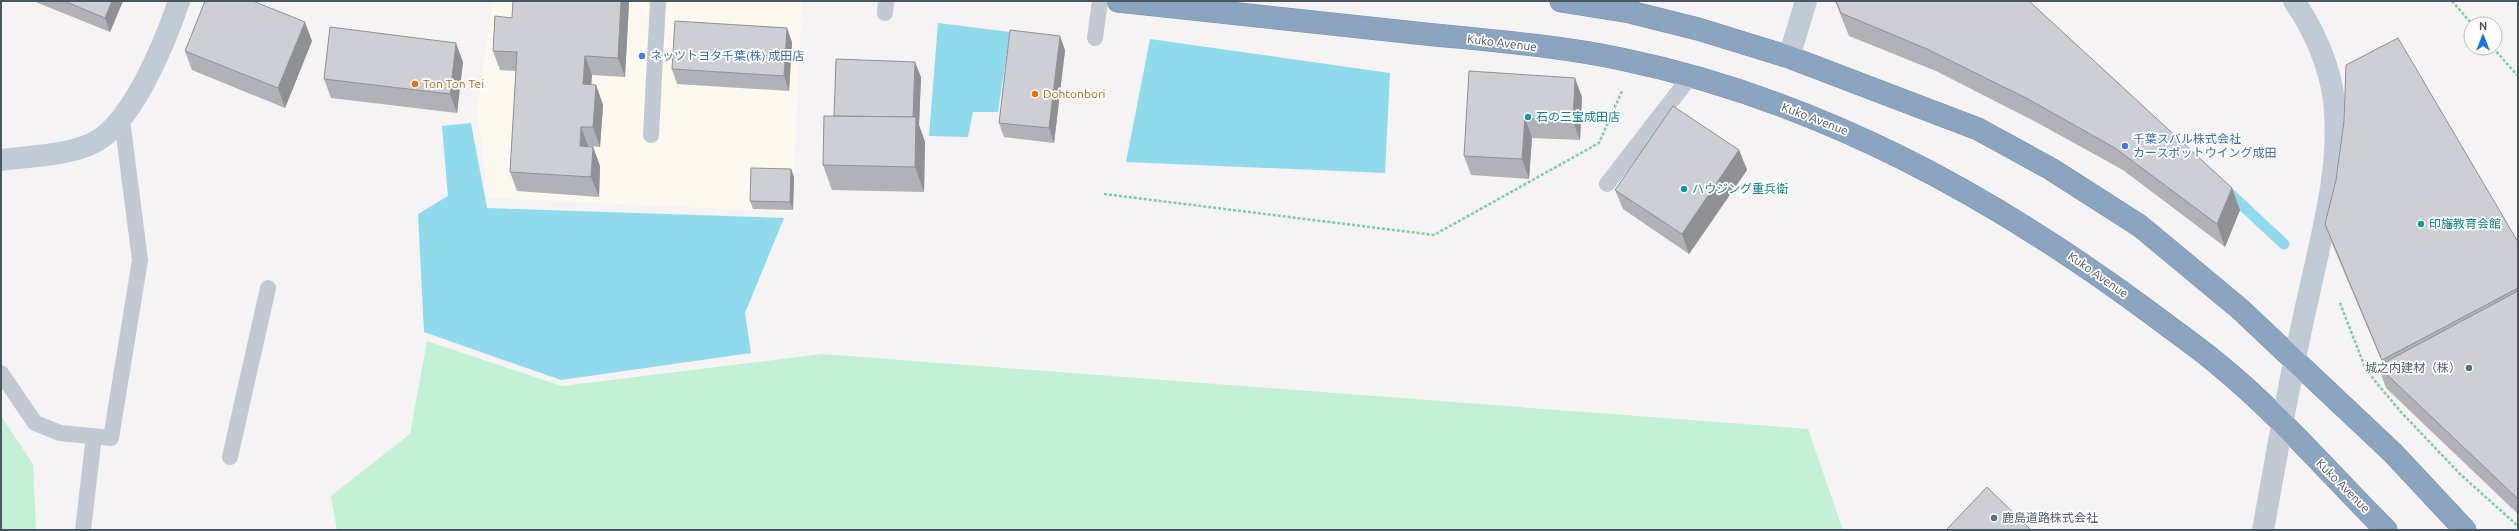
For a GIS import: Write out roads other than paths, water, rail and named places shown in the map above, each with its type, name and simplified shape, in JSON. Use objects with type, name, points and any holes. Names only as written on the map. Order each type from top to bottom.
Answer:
[{"type":"highway","name":"Kuko Avenue","points":[[1118,1],[1509,43],[1634,63],[1690,77],[1785,106],[1857,135],[1974,196],[2056,245],[2135,302],[2219,365],[2282,425],[2386,530]]},
{"type":"highway","points":[[1561,1],[1630,12],[1698,29],[1789,57],[1978,128],[2051,169],[2140,226],[2240,309],[2393,453],[2465,530]]},
{"type":"street","points":[[1,160],[68,151],[92,144],[122,120],[141,89],[179,1]]},
{"type":"street","points":[[1789,57],[1806,1]]},
{"type":"street","points":[[2263,530],[2294,360],[2320,247],[2336,158],[2334,100],[2326,61],[2303,14],[2294,1]]},
{"type":"lane","points":[[651,135],[658,1]]},
{"type":"lane","points":[[1095,38],[1100,1]]},
{"type":"lane","points":[[1607,184],[1690,77]]},
{"type":"lane","points":[[1,374],[35,423],[60,433],[111,438],[140,260],[122,120]]},
{"type":"lane","points":[[230,457],[268,288]]},
{"type":"lane","points":[[84,530],[94,436]]},
{"type":"water","points":[[938,23],[1010,32],[998,112],[973,112],[968,137],[929,136]]},
{"type":"water","points":[[1150,39],[1390,73],[1385,173],[1126,162]]},
{"type":"water","points":[[471,123],[487,208],[784,218],[745,313],[751,353],[561,380],[424,332],[418,214],[448,196],[442,126]]},
{"type":"waterway","points":[[2226,190],[2284,244]]},
{"type":"place","name":"ネッツトヨタ千葉(株) 成田店","points":[[642,56]]},
{"type":"place","name":"Ton Ton Tei","points":[[415,84]]},
{"type":"place","name":"Dohtonbori","points":[[1035,94]]},
{"type":"place","name":"石の三宝成田店","points":[[1528,117]]},
{"type":"place","name":"千葉スバル株式会社 カースポットウイング成田","points":[[2125,146]]},
{"type":"place","name":"ハウジング重兵衛","points":[[1684,189]]},
{"type":"place","name":"印旛教育会館","points":[[2421,224]]},
{"type":"place","name":"城之内建材（株）","points":[[2469,368]]},
{"type":"place","name":"鹿島道路株式会社","points":[[1994,518]]}]
